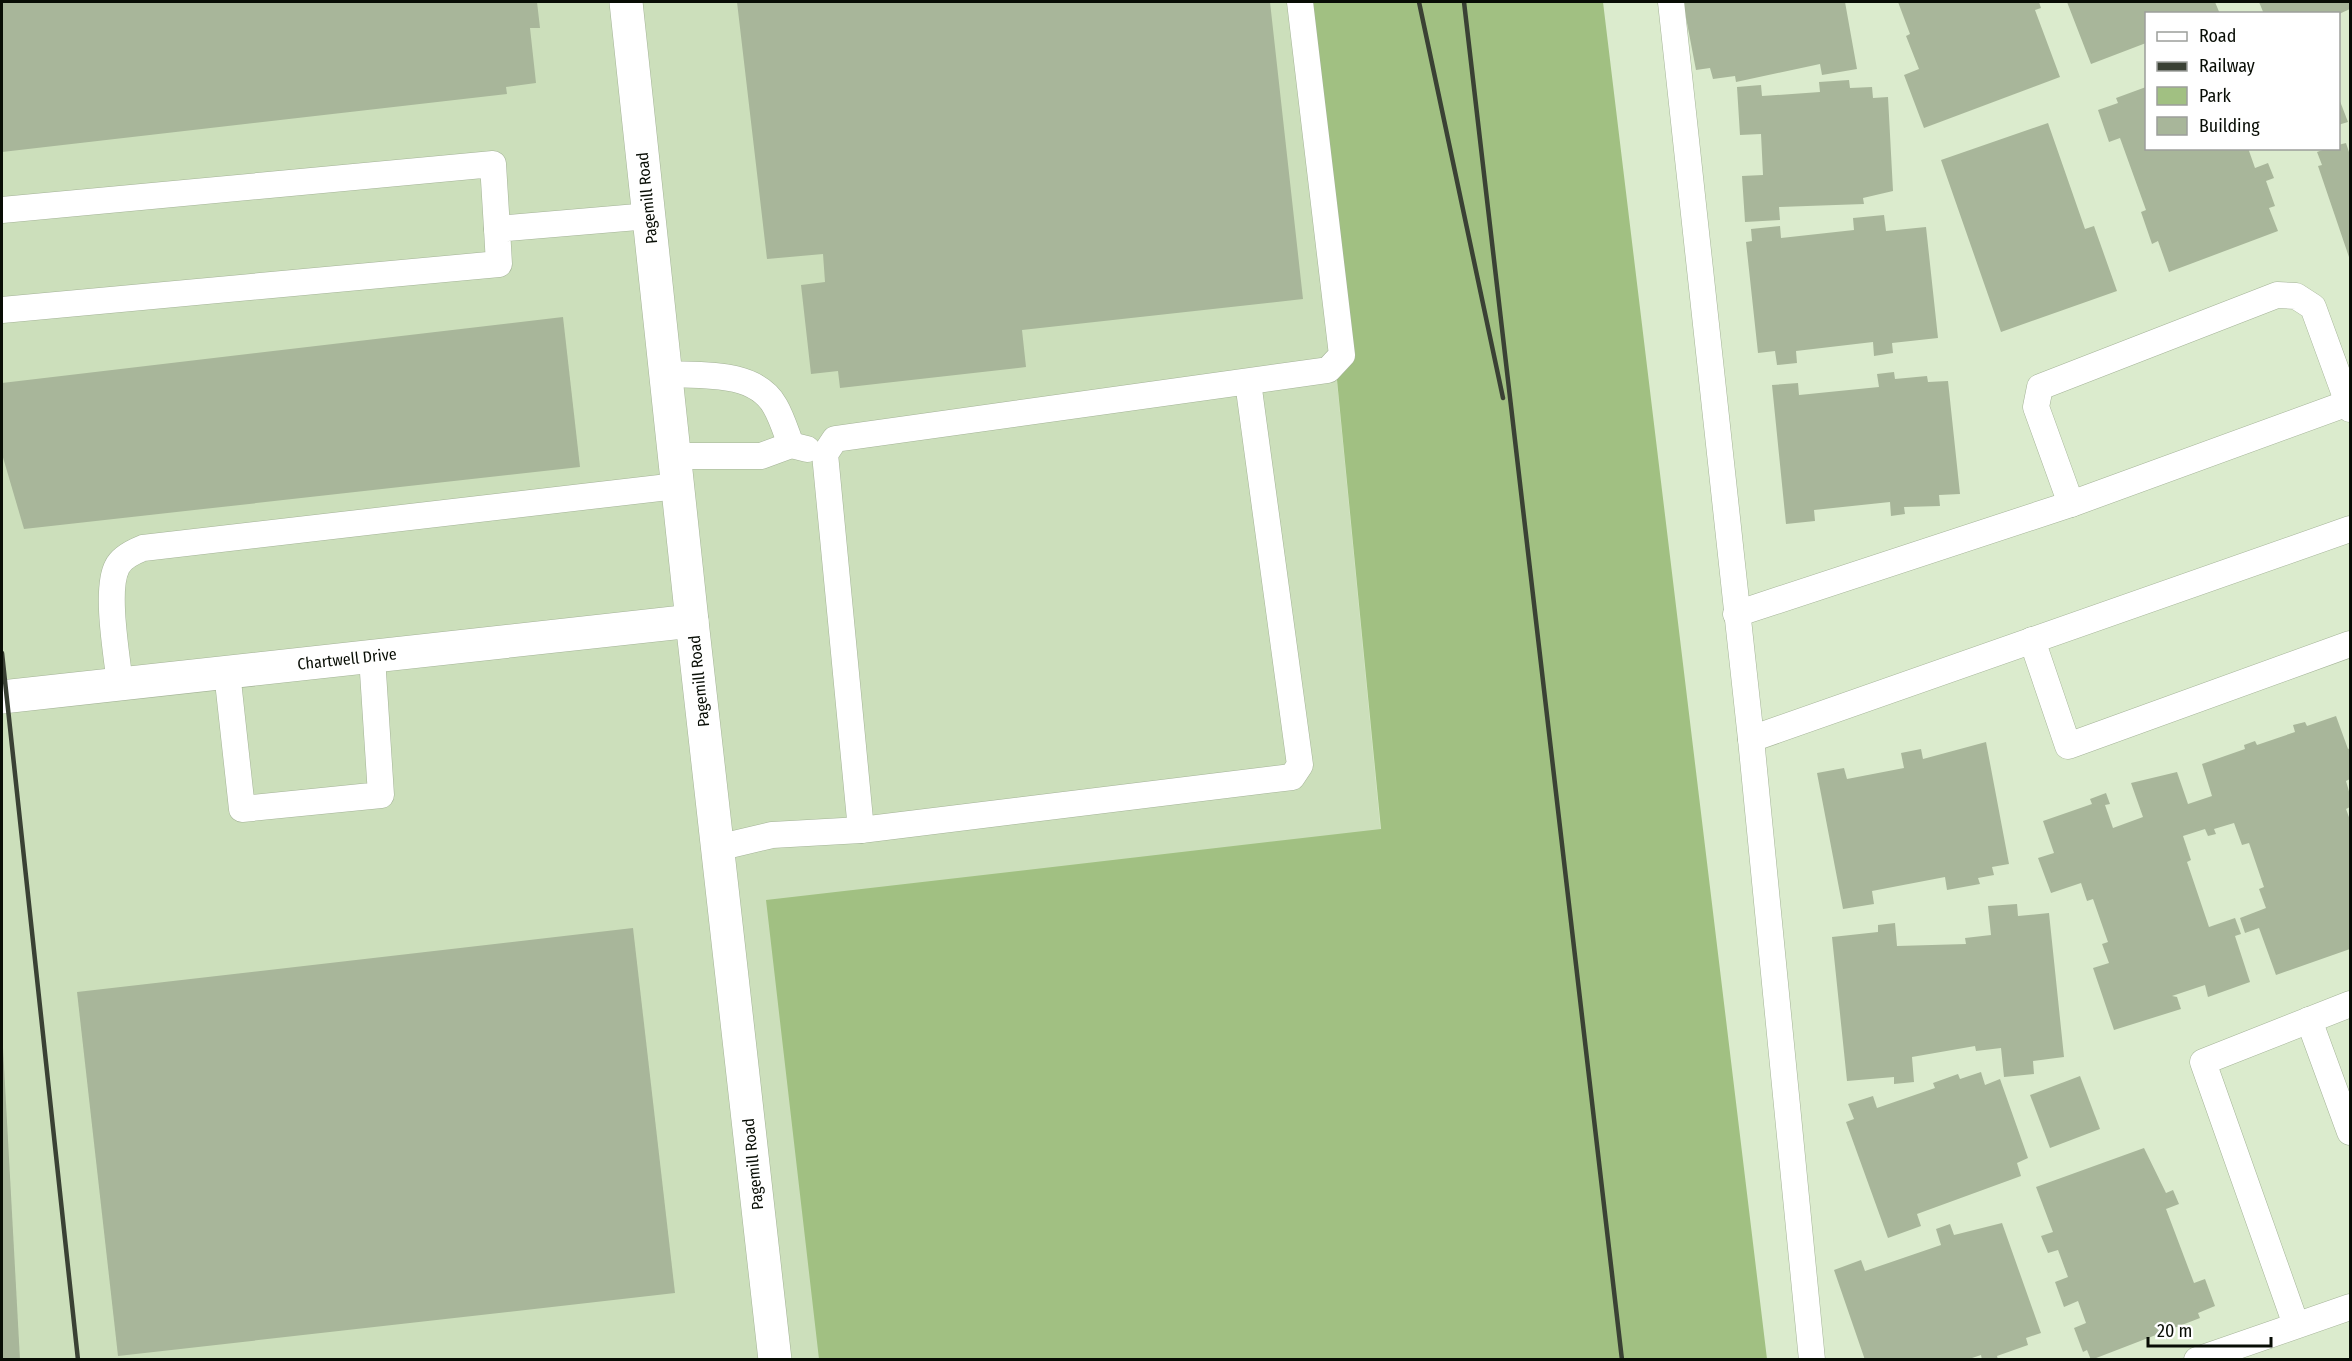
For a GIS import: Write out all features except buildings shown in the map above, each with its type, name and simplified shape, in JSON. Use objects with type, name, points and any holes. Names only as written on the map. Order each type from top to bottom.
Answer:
[{"type":"street","name":"Pagemill Road","points":[[626,2],[692,621],[775,1359]]},
{"type":"street","name":"Chartwell Drive","points":[[2,697],[692,621]]},
{"type":"lane","points":[[861,830],[825,454],[835,439],[1328,370],[1342,355],[1300,2]]},
{"type":"lane","points":[[1671,2],[1751,739],[1812,1359]]},
{"type":"lane","points":[[2,210],[493,164],[499,264],[2,310]]},
{"type":"lane","points":[[497,229],[649,216]]},
{"type":"lane","points":[[1736,614],[2071,504],[2349,406],[2313,307],[2296,296],[2277,295],[2040,387],[2036,407],[2071,504]]},
{"type":"lane","points":[[666,374],[728,378],[758,388],[774,404],[791,445]]},
{"type":"lane","points":[[717,848],[772,835],[861,830],[1292,777],[1300,765],[1248,382]]},
{"type":"lane","points":[[120,684],[111,585],[117,566],[130,554],[143,548],[676,471],[760,456],[791,445],[825,454]]},
{"type":"lane","points":[[1751,739],[2350,529]]},
{"type":"lane","points":[[2032,640],[2068,746],[2350,644]]},
{"type":"lane","points":[[227,672],[243,809],[381,795],[372,657]]},
{"type":"lane","points":[[2296,1325],[2203,1062],[2350,1004]]},
{"type":"lane","points":[[2309,1020],[2350,1132]]},
{"type":"lane","points":[[2197,1359],[2350,1307]]},
{"type":"shaded area","points":[[2,2],[1300,2],[1432,1359],[2,1360]]},
{"type":"green space","points":[[1300,2],[1603,2],[1767,1359],[819,1359],[766,900],[1381,829]]},
{"type":"railway","points":[[1419,2],[1503,398]]},
{"type":"railway","points":[[1464,2],[1622,1360]]},
{"type":"railway","points":[[2,653],[78,1360]]}]
